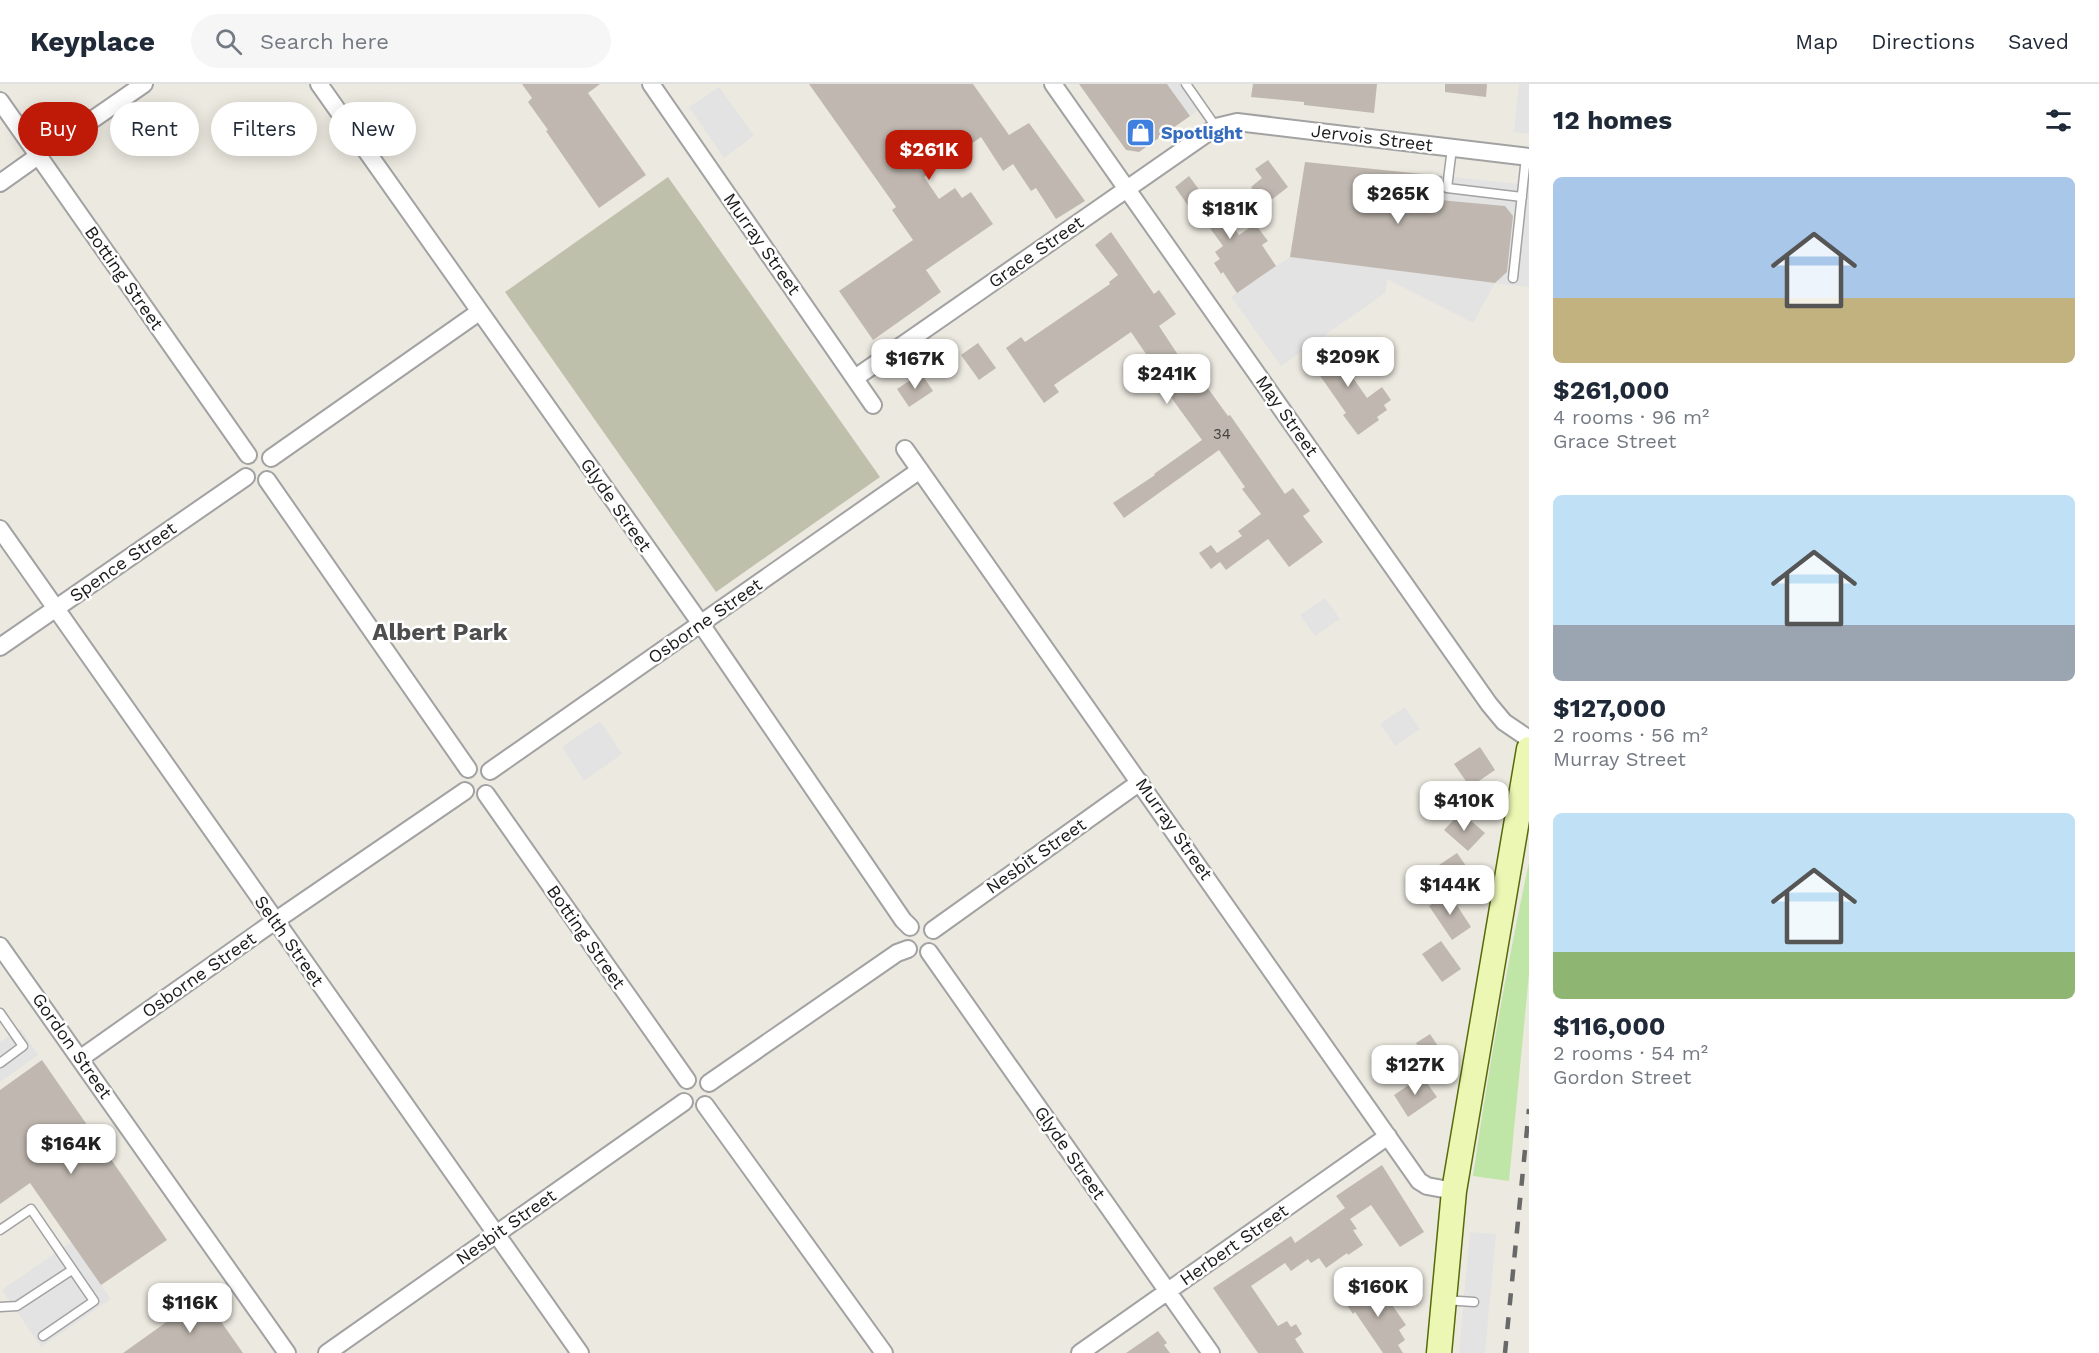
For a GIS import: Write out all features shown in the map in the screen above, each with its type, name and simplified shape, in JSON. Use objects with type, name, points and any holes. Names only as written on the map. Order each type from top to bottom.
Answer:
[{"type":"main road","points":[[1439,1353],[1454,1191],[1529,748]]},
{"type":"street","points":[[98,116],[144,84]]},
{"type":"street","name":"Glyde Street","points":[[319,84],[701,624],[910,927]]},
{"type":"street","name":"Murray Street","points":[[651,84],[873,405]]},
{"type":"street","name":"May Street","points":[[1053,84],[1489,704],[1504,722],[1529,739]]},
{"type":"street","name":"Botting Street","points":[[0,101],[18,127]]},
{"type":"street","name":"Jervois Street","points":[[1216,127],[1237,122],[1528,157]]},
{"type":"street","name":"Grace Street","points":[[855,378],[1216,127]]},
{"type":"street","points":[[0,183],[38,156]]},
{"type":"street","name":"Botting Street","points":[[38,156],[248,455]]},
{"type":"street","points":[[271,458],[480,312]]},
{"type":"street","name":"Murray Street","points":[[905,449],[1419,1181],[1427,1186],[1454,1191]]},
{"type":"street","points":[[263,452],[271,458],[274,467],[267,480],[258,483],[246,477],[242,468],[248,455],[263,452]]},
{"type":"street","name":"Osborne Street","points":[[490,771],[920,470]]},
{"type":"street","name":"Spence Street","points":[[0,647],[246,477]]},
{"type":"street","points":[[267,480],[468,769]]},
{"type":"street","name":"Selth Street","points":[[0,529],[580,1353]]},
{"type":"street","points":[[475,765],[484,766],[490,771],[493,779],[492,787],[486,794],[471,795],[465,790],[462,783],[463,775],[468,769],[475,765]]},
{"type":"street","name":"Nesbit Street","points":[[933,930],[1140,782]]},
{"type":"street","name":"Osborne Street","points":[[81,1058],[465,790]]},
{"type":"street","name":"Botting Street","points":[[486,794],[687,1080]]},
{"type":"street","points":[[920,924],[933,930],[936,939],[929,952],[920,955],[908,949],[904,940],[910,927],[920,924]]},
{"type":"street","name":"Gordon Street","points":[[0,946],[287,1353]]},
{"type":"street","points":[[709,1083],[897,953],[908,949]]},
{"type":"street","name":"Glyde Street","points":[[929,952],[1211,1353]]},
{"type":"street","points":[[696,1076],[709,1083],[712,1088],[711,1098],[705,1105],[691,1107],[684,1102],[681,1095],[682,1087],[687,1080],[696,1076]]},
{"type":"street","name":"Nesbit Street","points":[[327,1353],[684,1102]]},
{"type":"street","points":[[705,1105],[884,1353]]},
{"type":"street","name":"Herbert Street","points":[[1080,1353],[1388,1136]]},
{"type":"lane","points":[[1186,84],[1216,127]]},
{"type":"lane","points":[[1452,148],[1447,188],[1522,196]]},
{"type":"lane","points":[[1513,278],[1528,157]]},
{"type":"lane","points":[[0,1014],[23,1046],[0,1062]]},
{"type":"lane","points":[[0,1230],[31,1209],[94,1301],[43,1336]]},
{"type":"lane","points":[[0,1306],[17,1306],[72,1270]]},
{"type":"lane","points":[[1444,1300],[1474,1302]]},
{"type":"shaded area","points":[[1167,84],[1193,84],[1207,104],[1190,116]]},
{"type":"shaded area","points":[[1519,84],[1529,84],[1529,134],[1514,132]]},
{"type":"shaded area","points":[[719,87],[754,136],[724,158],[689,107]]},
{"type":"shaded area","points":[[1442,176],[1529,185],[1529,287],[1495,283],[1507,272],[1513,216],[1505,206],[1440,200]]},
{"type":"shaded area","points":[[668,177],[880,477],[716,592],[505,292]]},
{"type":"shaded area","points":[[1290,257],[1495,283],[1473,323],[1387,279],[1385,293],[1281,366],[1231,297]]},
{"type":"shaded area","points":[[1325,598],[1340,619],[1315,636],[1300,615]]},
{"type":"shaded area","points":[[1405,707],[1420,729],[1395,746],[1380,724]]},
{"type":"shaded area","points":[[600,721],[622,754],[584,781],[562,747]]},
{"type":"shaded area","points":[[21,1029],[38,1055],[0,1082],[0,1042]]},
{"type":"shaded area","points":[[1470,1232],[1496,1234],[1485,1353],[1459,1353]]},
{"type":"shaded area","points":[[71,1242],[111,1299],[41,1347],[2,1290]]},
{"type":"green space","points":[[1529,862],[1529,974],[1509,1181],[1473,1176],[1498,1019]]},
{"type":"building","points":[[522,84],[600,84],[588,93],[646,175],[599,208],[546,131],[548,130],[528,102],[532,98]]},
{"type":"building","points":[[809,84],[973,84],[1009,135],[1029,123],[1085,201],[1056,219],[1036,188],[1031,191],[1013,164],[1003,171],[981,137],[924,177],[939,199],[955,188],[962,198],[971,192],[993,224],[926,270],[941,292],[873,340],[839,291],[913,240],[892,210],[896,207]]},
{"type":"building","name":"Spotlight","points":[[1079,84],[1167,84],[1190,116],[1139,152],[1126,150]]},
{"type":"building","points":[[1253,84],[1377,84],[1374,113],[1304,105],[1304,102],[1251,97]]},
{"type":"building","points":[[1445,84],[1487,84],[1486,97],[1445,92]]},
{"type":"building","points":[[1268,160],[1288,187],[1265,205],[1251,187],[1262,178],[1255,169]]},
{"type":"building","points":[[1305,162],[1442,176],[1440,200],[1505,206],[1513,216],[1507,272],[1495,283],[1290,257]]},
{"type":"building","points":[[1189,176],[1211,206],[1215,202],[1239,235],[1255,224],[1268,241],[1262,245],[1276,266],[1237,293],[1214,263],[1220,259],[1215,252],[1223,246],[1207,224],[1203,227],[1175,187]]},
{"type":"building","points":[[1111,232],[1154,294],[1159,290],[1176,314],[1159,326],[1182,361],[1185,359],[1202,384],[1204,383],[1228,416],[1230,415],[1285,494],[1293,488],[1310,511],[1303,516],[1323,542],[1289,567],[1268,539],[1226,570],[1220,562],[1211,569],[1199,553],[1211,545],[1217,553],[1242,536],[1238,531],[1261,514],[1242,489],[1245,487],[1219,450],[1124,518],[1113,503],[1202,440],[1157,378],[1161,376],[1131,332],[1054,385],[1059,392],[1044,403],[1006,348],[1021,337],[1025,342],[1110,284],[1109,282],[1118,275],[1095,245]]},
{"type":"building","points":[[1333,339],[1348,361],[1344,365],[1367,398],[1382,387],[1391,400],[1384,405],[1387,410],[1377,417],[1379,420],[1358,435],[1343,415],[1346,413],[1307,357]]},
{"type":"building","points":[[978,343],[996,368],[979,380],[961,355]]},
{"type":"building","points":[[921,373],[933,391],[909,407],[897,389]]},
{"type":"building","points":[[1480,747],[1495,770],[1470,787],[1454,764]]},
{"type":"building","points":[[1461,812],[1485,833],[1468,851],[1444,830]]},
{"type":"building","points":[[1457,853],[1478,883],[1456,897],[1436,867]]},
{"type":"building","points":[[1449,893],[1471,927],[1452,940],[1429,906]]},
{"type":"building","points":[[1441,941],[1461,969],[1442,982],[1422,954]]},
{"type":"building","points":[[1430,1034],[1449,1063],[1435,1073],[1416,1043]]},
{"type":"building","points":[[42,1060],[167,1240],[101,1285],[30,1183],[0,1204],[0,1090]]},
{"type":"building","points":[[1422,1076],[1437,1097],[1408,1117],[1394,1095]]},
{"type":"building","points":[[1382,1165],[1424,1232],[1400,1247],[1371,1205],[1350,1219],[1357,1229],[1353,1230],[1363,1245],[1326,1268],[1319,1258],[1311,1263],[1308,1259],[1291,1271],[1285,1263],[1251,1286],[1278,1326],[1287,1321],[1291,1327],[1296,1324],[1302,1334],[1295,1339],[1304,1353],[1258,1353],[1213,1288],[1291,1236],[1295,1243],[1345,1208],[1336,1196]]},
{"type":"building","points":[[1377,1283],[1406,1325],[1399,1330],[1405,1340],[1398,1345],[1403,1353],[1383,1353],[1355,1312],[1353,1314],[1342,1298],[1356,1288],[1360,1295]]},
{"type":"building","points":[[203,1296],[243,1353],[123,1353]]},
{"type":"building","points":[[1158,1331],[1167,1343],[1164,1345],[1170,1353],[1126,1353]]},
{"type":"railway","points":[[1505,1353],[1529,1109]]},
{"type":"place","name":"Spotlight","points":[[1140,133]]},
{"type":"district","name":"Albert Park","points":[[440,632]]}]
